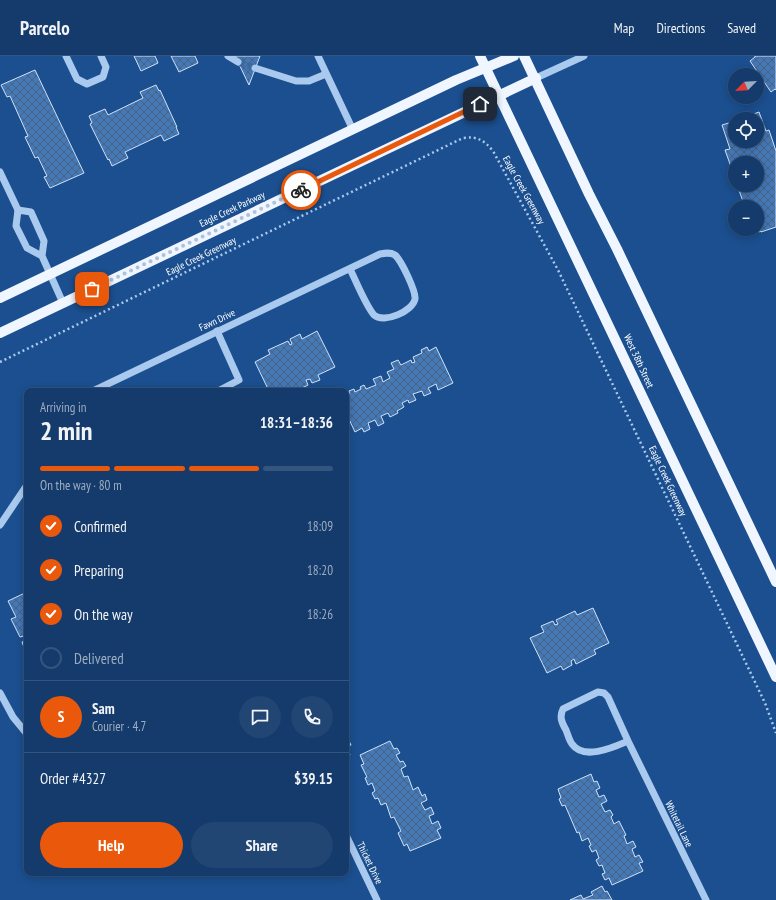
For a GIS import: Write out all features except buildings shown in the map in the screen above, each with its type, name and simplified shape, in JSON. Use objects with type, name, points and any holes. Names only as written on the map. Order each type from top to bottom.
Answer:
[{"type":"main road","name":"West 38th Street","points":[[480,56],[776,676]]},
{"type":"main road","name":"Eagle Creek Parkway","points":[[0,298],[456,80],[514,56]]},
{"type":"main road","points":[[524,56],[536,78],[589,194],[617,249],[776,582]]},
{"type":"main road","name":"Eagle Creek Parkway","points":[[0,333],[536,78]]},
{"type":"street","points":[[66,56],[77,79],[87,84],[103,77],[106,67],[101,56]]},
{"type":"street","points":[[228,56],[238,62]]},
{"type":"street","points":[[318,56],[353,130]]},
{"type":"street","name":"Eagle Creek Parkway","points":[[536,78],[584,56]]},
{"type":"street","points":[[256,68],[296,81],[309,81],[326,74]]},
{"type":"street","points":[[0,172],[18,210],[16,226],[27,248],[42,256]]},
{"type":"street","points":[[18,210],[31,212],[44,241],[42,256],[63,303]]},
{"type":"street","name":"Fawn Drive","points":[[99,388],[380,254],[388,252],[395,255],[401,262],[414,290],[415,298],[413,305],[391,318],[383,319],[376,316],[371,310],[350,269]]},
{"type":"street","points":[[217,331],[239,380],[224,388]]},
{"type":"street","points":[[0,525],[24,489]]},
{"type":"street","points":[[598,692],[604,693],[608,697],[628,741],[606,750],[586,752],[576,748],[572,744],[560,715],[563,710],[591,695],[598,692]]},
{"type":"street","points":[[0,693],[13,717],[24,730]]},
{"type":"street","name":"Whitetail Lane","points":[[628,741],[706,900]]},
{"type":"street","name":"Thicket Drive","points":[[349,842],[377,900]]},
{"type":"path","name":"Eagle Creek Greenway","points":[[0,362],[464,138],[478,138],[486,142],[493,151],[558,270],[764,703],[776,733]]},
{"type":"tunnel","points":[[238,62],[255,68]]},
{"type":"way so far","points":[[92,289],[301,190]]},
{"type":"route","points":[[301,190],[480,104]]}]
